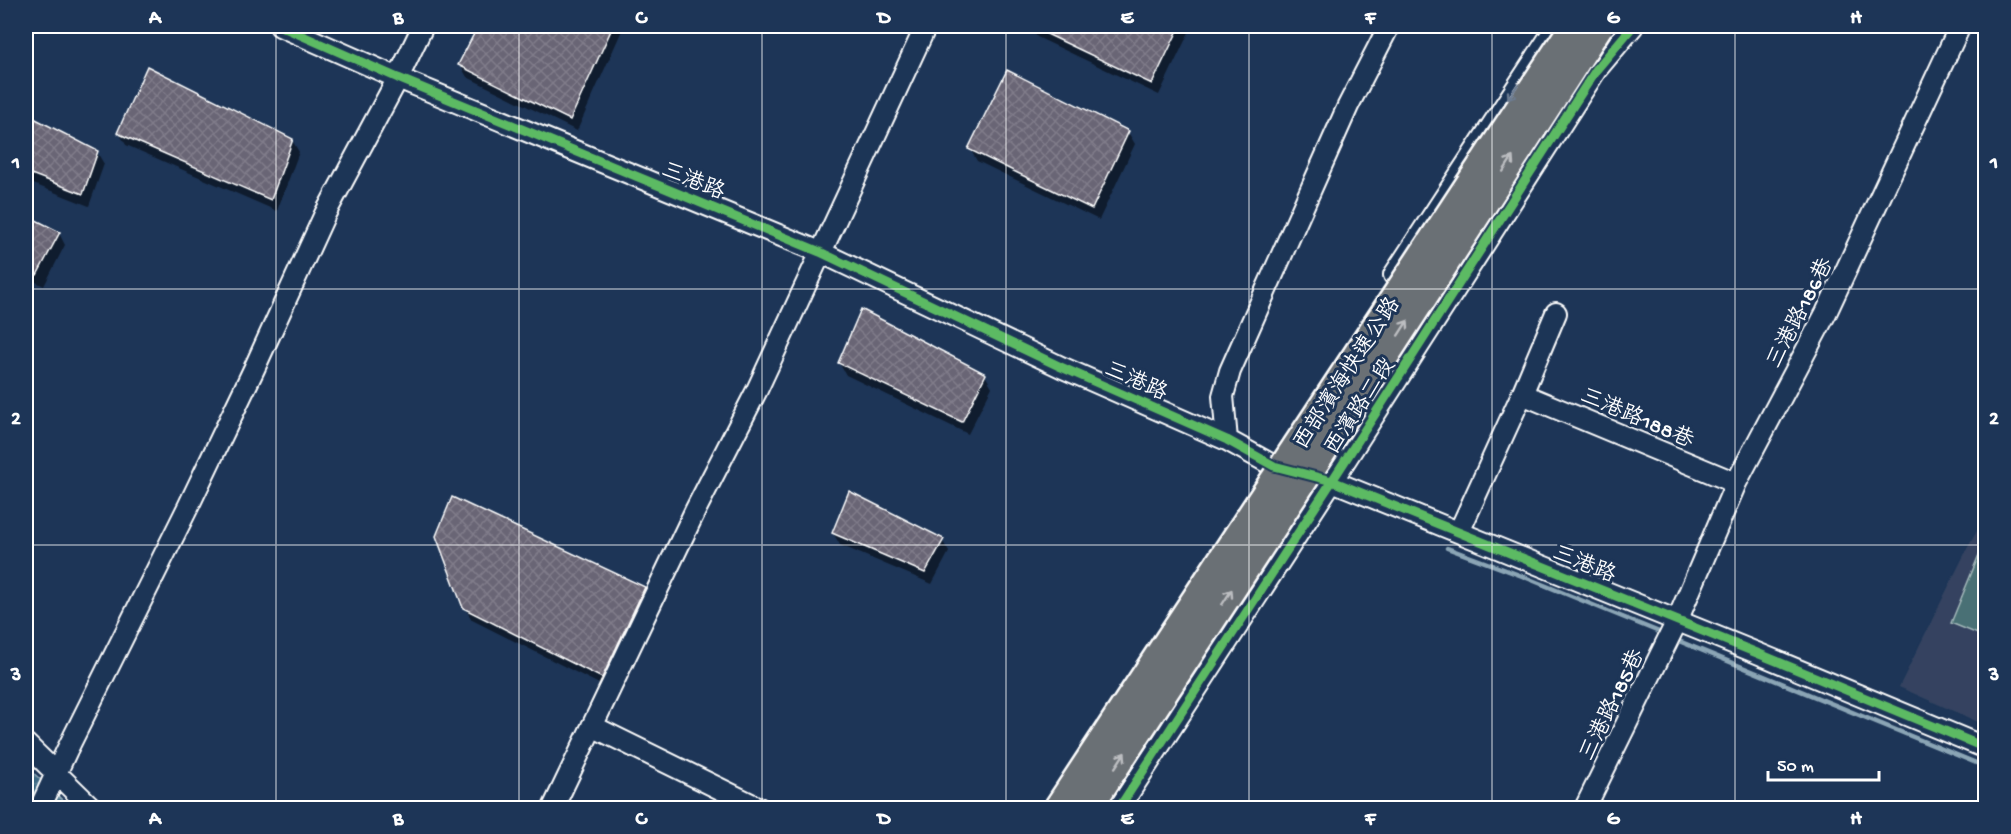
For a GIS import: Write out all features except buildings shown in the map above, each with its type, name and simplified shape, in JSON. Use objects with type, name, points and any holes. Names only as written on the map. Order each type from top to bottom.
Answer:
[{"type":"highway","name":"西部濱海快速公路","points":[[1058,808],[1574,26]]},
{"type":"highway","name":"西部濱海快速公路","points":[[1088,808],[1599,26]]},
{"type":"street","name":"三港路","points":[[280,26],[398,78],[820,252],[1061,367],[1227,440],[1274,466],[1332,481],[1986,748]]},
{"type":"street","points":[[40,808],[254,369],[325,214],[398,78],[423,26]]},
{"type":"street","points":[[553,808],[696,509],[757,390],[926,26]]},
{"type":"street","points":[[1227,440],[1223,396],[1230,371],[1348,106],[1389,26]]},
{"type":"street","name":"西濱路二段","points":[[1044,808],[1161,630],[1274,466],[1461,171],[1557,26]]},
{"type":"street","name":"西濱路二段","points":[[1119,808],[1596,70],[1633,26]]},
{"type":"street","name":"三港路186巷","points":[[1677,621],[1736,483],[1826,313],[1960,26]]},
{"type":"street","points":[[1459,532],[1556,313]]},
{"type":"street","name":"三港路188巷","points":[[1522,394],[1736,483]]},
{"type":"street","name":"三港路185巷","points":[[1585,808],[1677,621]]},
{"type":"street","points":[[592,726],[759,808]]},
{"type":"street","points":[[26,744],[53,780],[92,808]]},
{"type":"shaded area","points":[[1985,517],[1985,725],[1899,687]]},
{"type":"shaded area","points":[[26,766],[71,808],[26,808]]},
{"type":"green space","points":[[1981,550],[1985,551],[1985,637],[1951,623]]},
{"type":"waterway","points":[[1447,548],[1664,634]]},
{"type":"waterway","points":[[1674,639],[1986,767]]},
{"type":"cycle path","points":[[280,26],[398,78],[820,252],[1061,367],[1227,440],[1274,466],[1332,481],[1986,748]]},
{"type":"cycle path","points":[[1119,808],[1596,70],[1633,26]]}]
